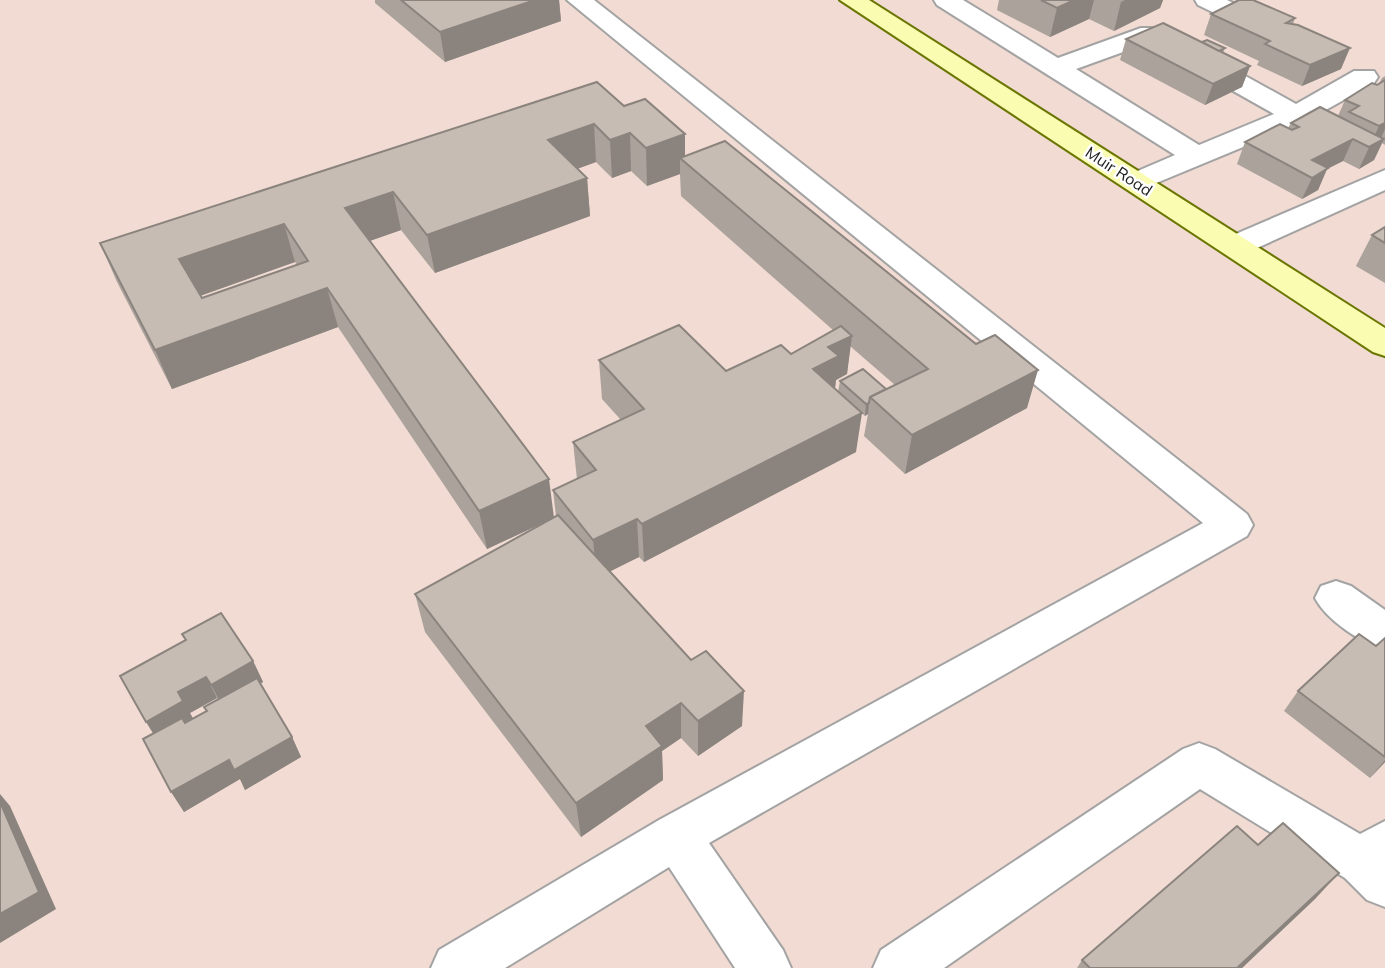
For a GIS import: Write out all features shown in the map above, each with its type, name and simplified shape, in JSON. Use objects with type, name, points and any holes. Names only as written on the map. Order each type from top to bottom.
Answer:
[{"type":"main road","name":"Muir Road","points":[[852,0],[1385,344]]},
{"type":"street","points":[[457,968],[676,836],[1233,525],[579,0]]},
{"type":"street","points":[[1207,0],[1292,41]]},
{"type":"street","points":[[955,1],[1055,68],[1198,157]]},
{"type":"street","points":[[1055,68],[1150,33],[1296,115]]},
{"type":"street","points":[[1137,182],[1296,115],[1364,77],[1340,65]]},
{"type":"street","points":[[1235,246],[1385,178]]},
{"type":"street","points":[[1336,598],[1385,633]]},
{"type":"street","points":[[910,965],[1199,764],[1377,863]]},
{"type":"street","points":[[676,836],[765,968]]},
{"type":"shaded area","points":[[0,0],[1385,0],[1385,968],[0,968]]},
{"type":"building","points":[[401,0],[535,0],[440,32]]},
{"type":"building","points":[[1041,0],[1074,0],[1057,8]]},
{"type":"building","points":[[1239,0],[1253,0],[1295,18],[1286,23],[1298,25],[1350,48],[1310,65],[1265,44],[1270,41],[1211,14]]},
{"type":"building","points":[[1163,23],[1250,66],[1213,84],[1126,39]]},
{"type":"building","points":[[1207,40],[1225,48],[1219,51],[1202,42]]},
{"type":"building","points":[[1385,80],[1385,123],[1379,126],[1349,112],[1359,106],[1345,100],[1372,83],[1377,85]]},
{"type":"building","points":[[597,82],[624,106],[645,99],[685,134],[646,148],[630,133],[610,140],[594,124],[548,140],[587,178],[427,235],[393,192],[345,208],[549,479],[479,511],[327,288],[155,350],[100,243]],"holes":[[[284,224],[308,261],[202,298],[179,259]]]},
{"type":"building","points":[[1320,107],[1384,139],[1369,147],[1353,139],[1312,160],[1328,168],[1312,178],[1245,142],[1280,124],[1292,130],[1299,127],[1291,123]]},
{"type":"building","points":[[725,141],[976,344],[995,335],[1038,370],[912,435],[870,397],[928,369],[680,158]]},
{"type":"building","points":[[1385,227],[1385,243],[1372,235]]},
{"type":"building","points":[[679,325],[726,371],[781,345],[791,354],[841,326],[852,336],[828,347],[839,356],[813,369],[862,413],[642,524],[637,519],[593,540],[553,490],[596,470],[573,442],[644,409],[599,360]]},
{"type":"building","points":[[863,369],[886,389],[870,397],[869,403],[866,404],[840,381]]},
{"type":"building","points":[[558,515],[691,660],[706,651],[744,691],[698,721],[681,703],[646,726],[662,746],[576,803],[415,594]]},
{"type":"building","points":[[221,613],[253,661],[211,685],[206,677],[178,692],[183,701],[146,722],[120,676],[186,640],[182,634]]},
{"type":"building","points":[[1359,634],[1376,646],[1385,638],[1385,757],[1298,691]]},
{"type":"building","points":[[257,678],[292,737],[234,770],[229,760],[171,792],[143,739],[182,718],[185,723],[207,711],[204,707]]},
{"type":"building","points":[[0,802],[39,892],[0,914]]},
{"type":"building","points":[[1283,823],[1339,873],[1237,968],[1090,968],[1082,960],[1237,826],[1258,845]]}]
